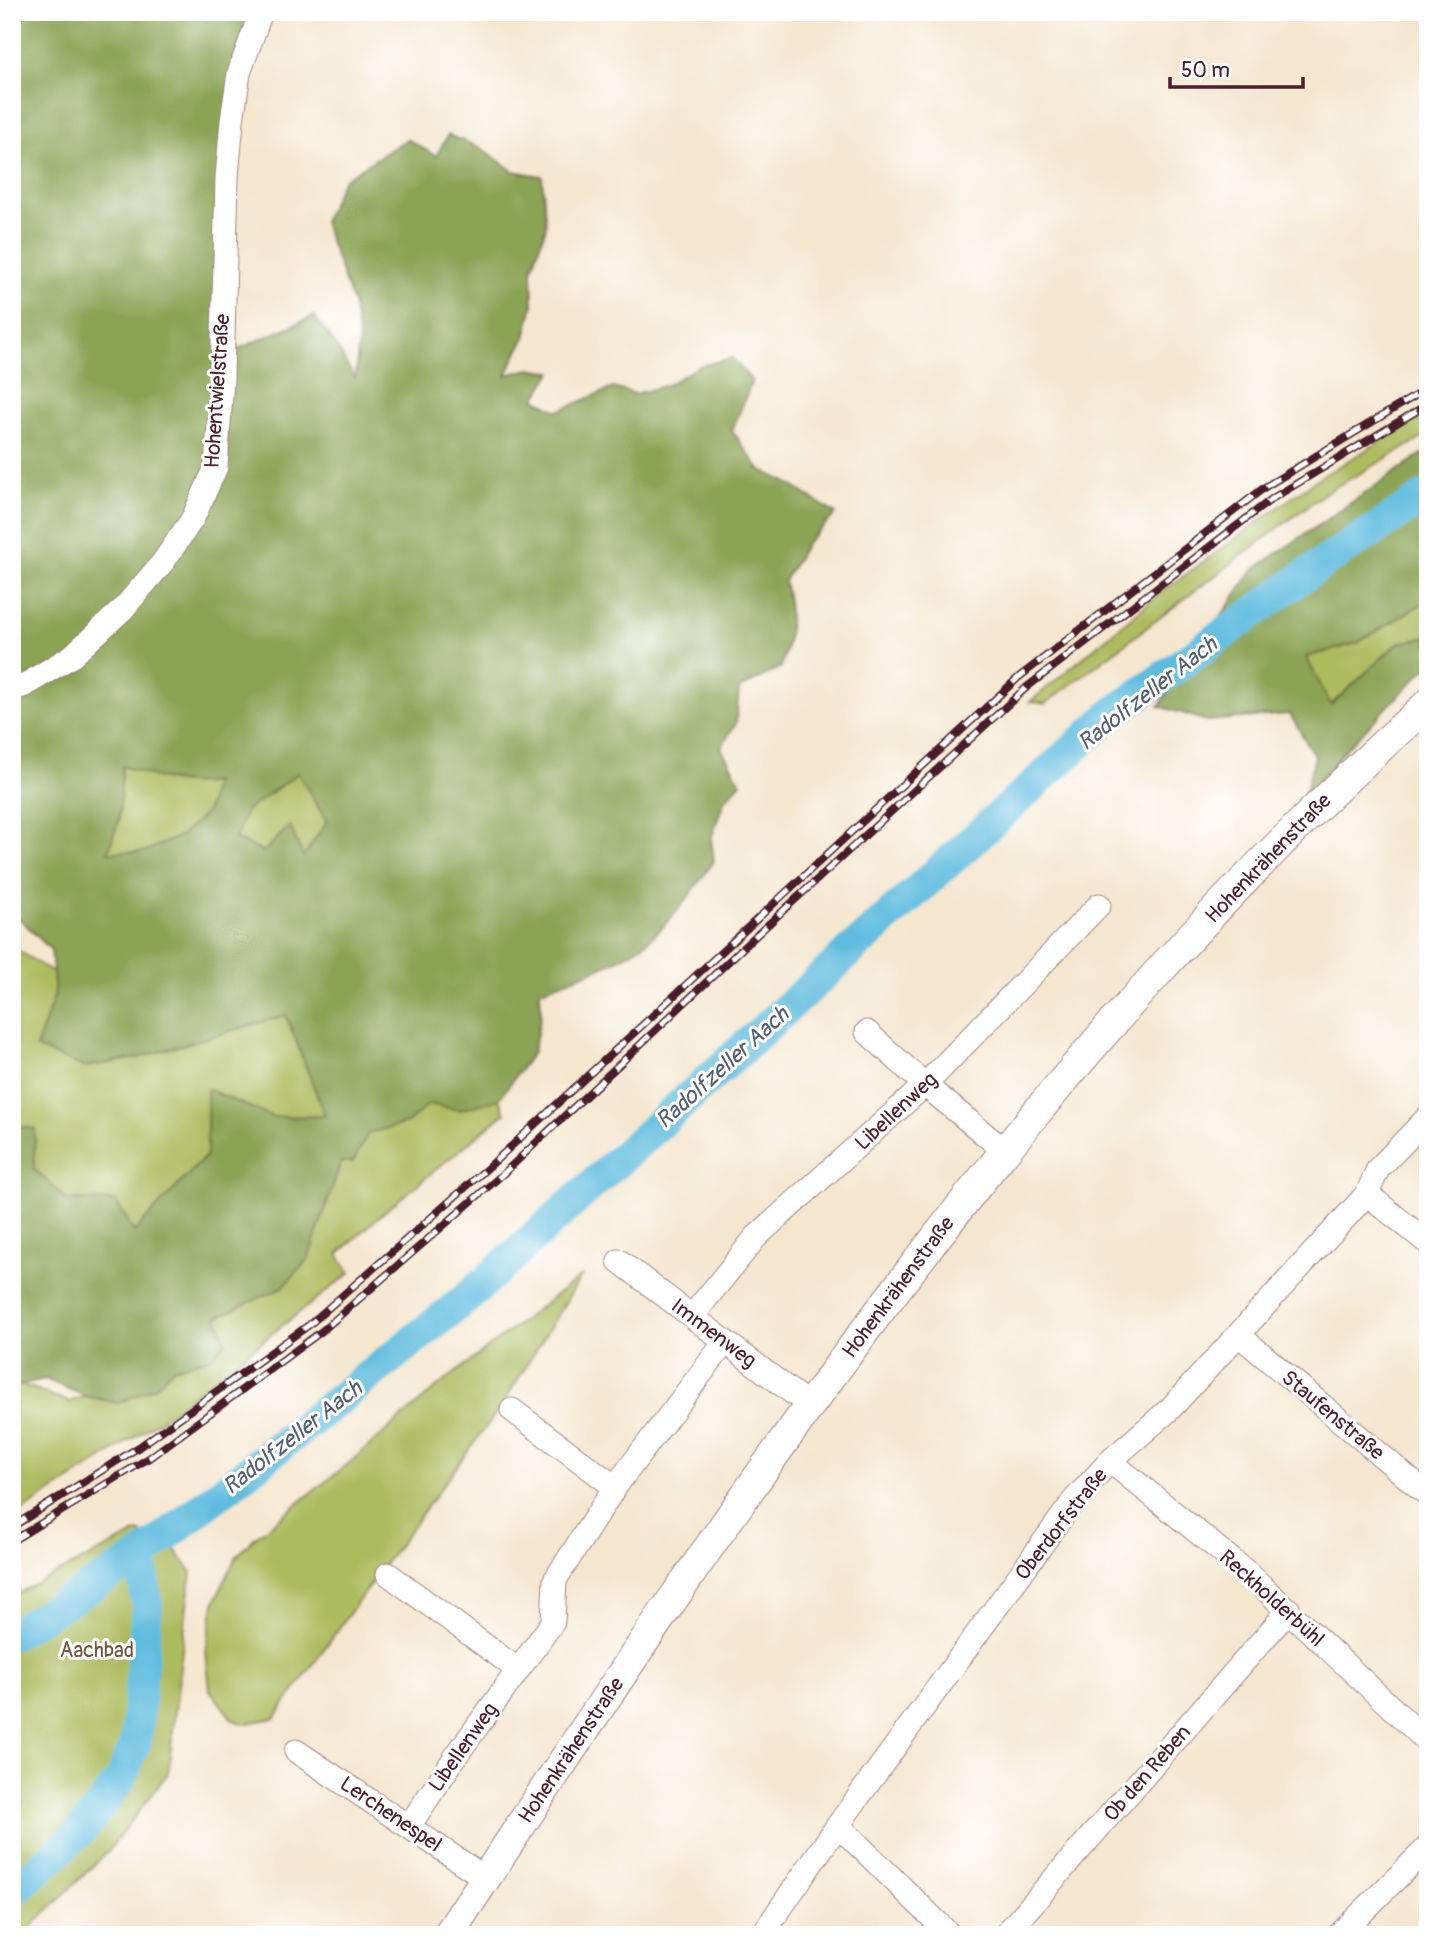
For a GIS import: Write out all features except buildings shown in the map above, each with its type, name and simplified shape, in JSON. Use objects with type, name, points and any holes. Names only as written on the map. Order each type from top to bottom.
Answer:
[{"type":"main road","name":"Hohenkrähenstraße","points":[[448,1935],[689,1573],[809,1405],[956,1212],[1077,1065],[1193,935],[1367,758],[1428,704]]},
{"type":"street","name":"Hohentwielstraße","points":[[12,690],[72,656],[123,609],[163,562],[193,518],[216,467],[222,380],[230,144],[239,73],[261,12]]},
{"type":"street","name":"Libellenweg","points":[[692,1315],[756,1237],[925,1085],[1099,905]]},
{"type":"street","points":[[867,1031],[925,1085],[1005,1152]]},
{"type":"street","name":"Oberdorfstraße","points":[[762,1935],[838,1825],[1075,1499],[1110,1461],[1170,1409],[1239,1335],[1367,1194],[1378,1169],[1428,1117]]},
{"type":"street","points":[[1367,1194],[1428,1243]]},
{"type":"street","name":"Immenweg","points":[[619,1261],[809,1405]]},
{"type":"street","name":"Staufenstraße","points":[[1239,1335],[1428,1494]]},
{"type":"street","name":"Libellenweg","points":[[409,1826],[517,1669],[553,1622],[555,1580],[615,1488],[725,1342]]},
{"type":"street","points":[[512,1410],[615,1488]]},
{"type":"street","name":"Reckholderbühl","points":[[1110,1461],[1250,1574],[1428,1742]]},
{"type":"street","points":[[388,1574],[517,1669]]},
{"type":"street","name":"Ob den Reben","points":[[1005,1935],[1289,1611]]},
{"type":"street","name":"Lerchenespel","points":[[296,1751],[485,1878]]},
{"type":"street","points":[[838,1825],[950,1935]]},
{"type":"street","points":[[1339,1935],[1428,1847]]},
{"type":"green space","points":[[12,12],[261,12],[239,73],[222,356],[314,316],[335,344],[355,379],[359,338],[353,304],[323,222],[343,180],[407,139],[436,156],[448,135],[481,148],[513,171],[542,176],[546,227],[532,269],[533,305],[525,338],[506,375],[530,369],[552,372],[535,399],[558,411],[613,388],[636,394],[667,385],[699,366],[732,358],[752,381],[732,431],[759,469],[788,483],[836,514],[807,542],[784,581],[789,624],[781,667],[739,689],[736,723],[721,748],[741,783],[724,801],[711,839],[714,861],[680,907],[640,947],[591,972],[540,991],[541,1014],[533,1052],[499,1099],[459,1110],[429,1104],[407,1123],[368,1133],[353,1162],[341,1162],[308,1259],[283,1287],[217,1317],[226,1343],[210,1358],[173,1368],[155,1387],[118,1403],[85,1396],[45,1379],[12,1386],[12,1125],[35,1129],[34,1169],[67,1200],[116,1201],[134,1232],[207,1155],[207,1089],[273,1117],[325,1116],[286,1015],[137,1058],[84,1067],[36,1048],[55,994],[51,950],[12,911]],"holes":[[[122,766],[179,782],[214,782],[207,812],[182,835],[144,852],[108,852],[119,818]],[[298,773],[327,822],[303,857],[290,826],[263,852],[235,839],[246,811]]]},
{"type":"green space","points":[[1428,414],[1428,435],[1325,493],[1045,704],[1030,702],[1159,594],[1320,477]]},
{"type":"green space","points":[[1428,450],[1428,600],[1357,643],[1306,657],[1331,705],[1398,643],[1428,637],[1428,666],[1341,754],[1303,800],[1315,757],[1290,714],[1207,721],[1159,706],[1253,570]]},
{"type":"green space","points":[[1428,600],[1428,637],[1398,643],[1330,706],[1305,657],[1357,643]]},
{"type":"green space","points":[[122,766],[179,782],[215,782],[207,812],[182,835],[144,852],[108,852],[119,818]]},
{"type":"green space","points":[[298,773],[327,822],[303,858],[263,852],[235,839],[246,811]]},
{"type":"green space","points":[[16,949],[53,973],[55,994],[37,1048],[84,1067],[137,1058],[286,1015],[325,1116],[273,1117],[208,1090],[207,1155],[134,1233],[115,1201],[67,1201],[34,1169],[34,1129],[12,1125],[12,953]]},
{"type":"green space","points":[[499,1099],[505,1113],[384,1212],[338,1254],[350,1273],[165,1417],[12,1518],[12,1385],[24,1385],[69,1402],[85,1396],[118,1403],[155,1387],[173,1368],[210,1358],[217,1317],[283,1287],[308,1259],[341,1161],[353,1162],[368,1133],[407,1123],[429,1104],[459,1110]]},
{"type":"green space","points":[[582,1275],[503,1404],[275,1718],[242,1724],[232,1719],[210,1690],[206,1651],[214,1603],[236,1557],[253,1539],[348,1464],[442,1383]]},
{"type":"green space","name":"Aachbad","points":[[138,1532],[170,1543],[191,1571],[168,1773],[109,1850],[23,1935],[12,1935],[12,1596]]},
{"type":"waterway","name":"Radolfzeller Aach","points":[[12,1635],[141,1556],[468,1297],[1113,713],[1314,569],[1428,495]]},
{"type":"waterway","points":[[12,1893],[80,1832],[121,1779],[136,1741],[147,1606],[141,1556]]},
{"type":"railway","points":[[12,1527],[139,1447],[309,1325],[492,1164],[1019,677],[1265,487],[1428,388]]},
{"type":"railway","points":[[12,1541],[149,1458],[322,1331],[504,1173],[749,942],[1027,687],[1273,498],[1428,404]]}]
